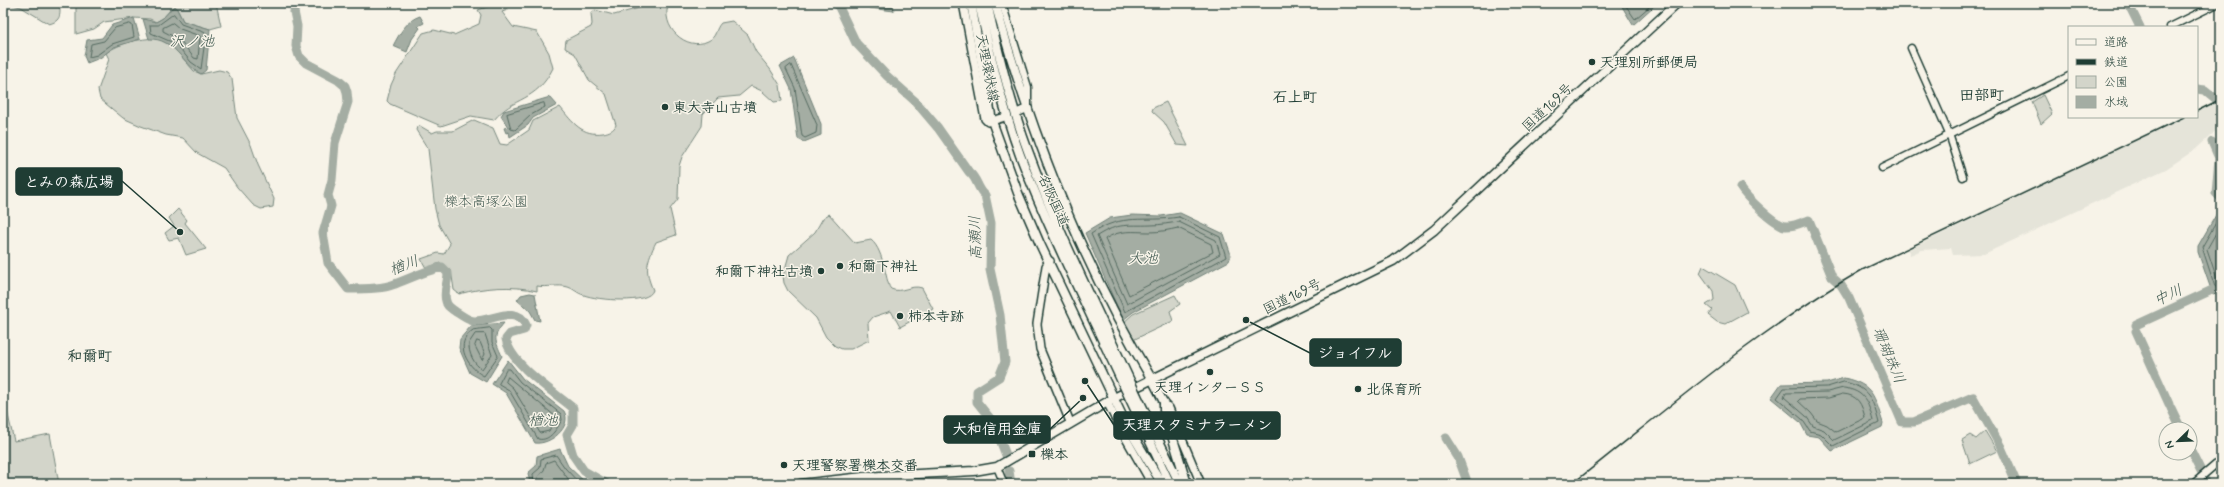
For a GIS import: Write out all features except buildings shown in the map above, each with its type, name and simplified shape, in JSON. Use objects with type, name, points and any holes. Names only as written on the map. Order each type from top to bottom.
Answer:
[{"type":"highway","points":[[971,3],[992,121],[1018,192],[1094,354],[1111,400],[1162,484]]},
{"type":"highway","name":"名阪国道","points":[[979,3],[1001,95],[1020,154],[1046,216],[1134,398]]},
{"type":"highway","name":"名阪国道","points":[[987,3],[1008,91],[1028,152],[1126,382]]},
{"type":"highway","points":[[995,3],[1028,108],[1062,198],[1119,323],[1151,378]]},
{"type":"highway","name":"国道169号","points":[[800,484],[863,481],[997,467],[1026,451],[1070,422],[1151,378],[1382,267],[1415,246],[1677,3]]},
{"type":"highway","points":[[1134,398],[1170,484]]},
{"type":"highway","points":[[1134,398],[1180,484]]},
{"type":"highway","points":[[1164,403],[1164,410],[1173,433],[1187,484]]},
{"type":"main road","name":"天理環状線","points":[[963,3],[985,119],[988,122],[1002,118]]},
{"type":"main road","name":"天理環状線","points":[[1019,112],[1028,108]]},
{"type":"main road","points":[[1050,261],[1046,266],[1037,324],[1039,343],[1070,422]]},
{"type":"main road","points":[[1151,378],[1164,403],[1169,408],[1201,484]]},
{"type":"main road","points":[[1111,400],[1152,484]]},
{"type":"street","points":[[1002,3],[1028,87],[1028,108]]},
{"type":"street","points":[[2172,26],[2219,3]]},
{"type":"street","points":[[1911,48],[1950,134],[1963,177]]},
{"type":"street","points":[[1882,168],[2068,76]]},
{"type":"street","points":[[2193,484],[2221,460]]},
{"type":"street","points":[[997,467],[1004,484]]},
{"type":"shaded area","points":[[2221,100],[2221,126],[2196,149],[2166,169],[1984,254],[1953,255],[1951,248],[1922,250],[1910,255],[1908,250],[2184,118],[2198,118],[2198,112]]},
{"type":"green space","points":[[3,3],[59,3],[60,14],[56,21],[49,24],[21,7]]},
{"type":"green space","points":[[76,3],[216,3],[221,26],[210,29],[183,21],[176,7],[173,7],[163,18],[156,22],[150,19],[134,18],[104,22],[94,29],[76,34]]},
{"type":"green space","points":[[499,3],[505,3],[508,10],[502,12],[513,27],[537,32],[549,53],[553,68],[539,88],[532,94],[501,112],[494,120],[471,116],[441,126],[390,104],[387,101],[391,85],[396,74],[423,33],[434,30],[454,35],[479,24],[481,15],[478,10]]},
{"type":"green space","name":"櫟本高塚公園","points":[[657,3],[669,3],[667,12],[671,28],[676,35],[691,43],[708,41],[713,37],[721,23],[732,21],[748,35],[756,52],[770,69],[780,85],[782,101],[774,102],[762,91],[751,86],[739,96],[718,98],[703,114],[702,126],[682,157],[679,166],[678,199],[670,209],[676,235],[656,242],[650,255],[648,277],[653,290],[649,295],[642,298],[610,300],[591,297],[564,286],[537,286],[537,291],[508,287],[488,288],[459,294],[454,290],[451,270],[440,263],[426,268],[421,259],[438,253],[444,254],[450,244],[439,225],[435,209],[428,149],[416,130],[417,127],[420,126],[432,133],[437,131],[453,131],[474,120],[493,128],[500,144],[507,145],[529,130],[533,121],[560,107],[578,127],[584,130],[603,133],[611,130],[616,125],[606,94],[589,80],[575,54],[565,48],[566,40],[591,27],[591,13],[595,10],[614,15]]},
{"type":"green space","points":[[157,38],[173,47],[194,71],[201,74],[219,70],[227,72],[232,79],[237,118],[251,145],[258,165],[274,199],[273,207],[261,209],[253,205],[237,187],[224,168],[197,153],[183,138],[166,135],[123,118],[100,99],[98,90],[109,59],[106,53],[118,46],[130,42]]},
{"type":"green space","points":[[2043,95],[2052,114],[2041,124],[2032,102]]},
{"type":"green space","points":[[1166,102],[1188,146],[1177,145],[1164,122],[1152,111],[1153,108]]},
{"type":"green space","points":[[178,209],[187,220],[185,223],[206,249],[186,255],[179,238],[169,240],[165,233],[174,226],[169,218]]},
{"type":"green space","points":[[829,214],[855,243],[871,240],[876,245],[891,289],[899,290],[914,287],[922,288],[933,309],[900,327],[891,311],[873,317],[868,323],[869,340],[851,349],[842,349],[835,346],[826,337],[816,318],[788,291],[784,283],[783,276],[789,255],[815,232],[823,218]]},
{"type":"green space","points":[[1703,266],[1735,285],[1747,312],[1725,324],[1717,322],[1708,315],[1712,310],[1706,305],[1714,300],[1713,291],[1700,273]]},
{"type":"green space","points":[[1175,295],[1180,304],[1170,311],[1173,321],[1135,339],[1123,323],[1133,314]]},
{"type":"green space","points":[[3,387],[5,387],[5,402],[14,441],[50,434],[59,484],[3,484]]},
{"type":"green space","points":[[1985,431],[1997,451],[1970,464],[1962,440],[1970,435],[1976,439]]},
{"type":"water","points":[[863,3],[893,3],[894,11],[870,8]]},
{"type":"water","points":[[1620,3],[1653,3],[1655,5],[1633,25]]},
{"type":"water","name":"沢ノ池","points":[[173,7],[176,7],[183,21],[210,29],[206,70],[201,74],[194,70],[172,47],[158,40],[149,39],[143,19],[156,22],[163,18]]},
{"type":"water","points":[[420,16],[424,23],[418,26],[420,28],[412,39],[407,52],[393,46],[407,24]]},
{"type":"water","name":"沢ノ池","points":[[134,18],[140,39],[114,47],[100,58],[87,63],[84,56],[87,40],[102,38],[112,25]]},
{"type":"water","points":[[794,58],[821,124],[821,135],[804,142],[798,139],[791,89],[780,66]]},
{"type":"water","points":[[550,97],[557,105],[533,118],[528,125],[510,137],[509,132],[506,133],[504,128],[508,127],[501,116],[504,111]]},
{"type":"water","points":[[2220,197],[2221,291],[2213,295],[2198,252],[2198,246],[2220,208]]},
{"type":"water","name":"大池","points":[[1180,213],[1224,234],[1231,255],[1229,261],[1133,312],[1123,320],[1085,233],[1110,218],[1132,215],[1161,216]]},
{"type":"water","points":[[530,293],[535,294],[540,321],[535,320],[530,311],[517,300],[521,295]]},
{"type":"water","points":[[504,323],[496,335],[496,342],[502,356],[486,382],[470,373],[459,348],[460,339],[471,326]]},
{"type":"water","name":"楢池","points":[[508,360],[523,379],[564,411],[566,417],[563,429],[553,438],[541,443],[535,443],[506,393],[492,384]]},
{"type":"water","points":[[1844,378],[1861,384],[1867,388],[1875,399],[1883,423],[1882,427],[1832,451],[1819,437],[1807,435],[1800,422],[1771,398],[1781,384],[1827,383]]},
{"type":"water","name":"楢池","points":[[560,449],[568,466],[587,484],[530,484],[528,473],[536,466],[537,456]]},
{"type":"waterway","name":"楢川","points":[[295,3],[294,12],[297,26],[296,46],[299,56],[306,63],[338,80],[345,86],[347,92],[348,102],[335,143],[332,180],[328,195],[331,206],[323,233],[328,263],[348,289],[388,286],[442,267],[448,273],[445,294],[447,305],[456,312],[472,321],[504,315],[517,316],[522,319],[526,325],[524,330],[510,334],[506,339],[509,348],[524,368],[573,408],[573,425],[567,435],[573,455],[584,471],[607,484]]},
{"type":"waterway","name":"高瀬川","points":[[837,3],[856,43],[887,76],[916,102],[938,128],[972,175],[982,193],[985,195],[991,223],[990,269],[1000,315],[1005,362],[999,377],[977,391],[977,402],[993,422],[1006,455]]},
{"type":"waterway","points":[[2128,3],[2140,26]]},
{"type":"waterway","points":[[2198,89],[2205,90],[2216,99]]},
{"type":"waterway","name":"中川","points":[[2212,142],[2219,158],[2216,193],[2220,197]]},
{"type":"waterway","name":"珊瑚珠川","points":[[1740,187],[1761,210],[1780,224],[1791,226],[1809,220],[1832,277],[1841,285],[1849,298],[1902,422],[1914,422],[1973,397],[2001,447],[2017,484]]},
{"type":"waterway","name":"中川","points":[[2136,325],[2212,290]]},
{"type":"waterway","name":"中川","points":[[2136,331],[2169,404]]},
{"type":"waterway","name":"中川","points":[[2171,408],[2177,421]]},
{"type":"waterway","points":[[1446,438],[1458,457],[1468,484]]},
{"type":"waterway","name":"中川","points":[[2196,461],[2201,471]]},
{"type":"waterway","name":"高瀬川","points":[[1009,471],[1011,484]]},
{"type":"waterway","name":"中川","points":[[2205,480],[2207,484]]},
{"type":"railway","points":[[2198,110],[2221,99]]},
{"type":"railway","points":[[1572,484],[1749,345],[1786,318],[1862,270],[2182,118]]},
{"type":"place","name":"天理別所郵便局","points":[[1592,62]]},
{"type":"place","name":"東大寺山古墳","points":[[665,107]]},
{"type":"place","name":"とみの森広場","points":[[180,232]]},
{"type":"place","name":"和爾下神社","points":[[840,266]]},
{"type":"place","name":"和爾下神社古墳","points":[[821,271]]},
{"type":"place","name":"柿本寺跡","points":[[900,316]]},
{"type":"place","name":"ジョイフル","points":[[1246,320]]},
{"type":"place","name":"天理インターＳＳ","points":[[1210,372]]},
{"type":"place","name":"天理スタミナラーメン","points":[[1085,381]]},
{"type":"place","name":"北保育所","points":[[1358,389]]},
{"type":"place","name":"大和信用金庫","points":[[1083,398]]},
{"type":"place","name":"櫟本","points":[[1032,454]]},
{"type":"place","name":"天理警察署櫟本交番","points":[[784,465]]},
{"type":"district","name":"田部町","points":[[1982,95]]},
{"type":"district","name":"石上町","points":[[1295,97]]},
{"type":"district","name":"和爾町","points":[[90,356]]}]
